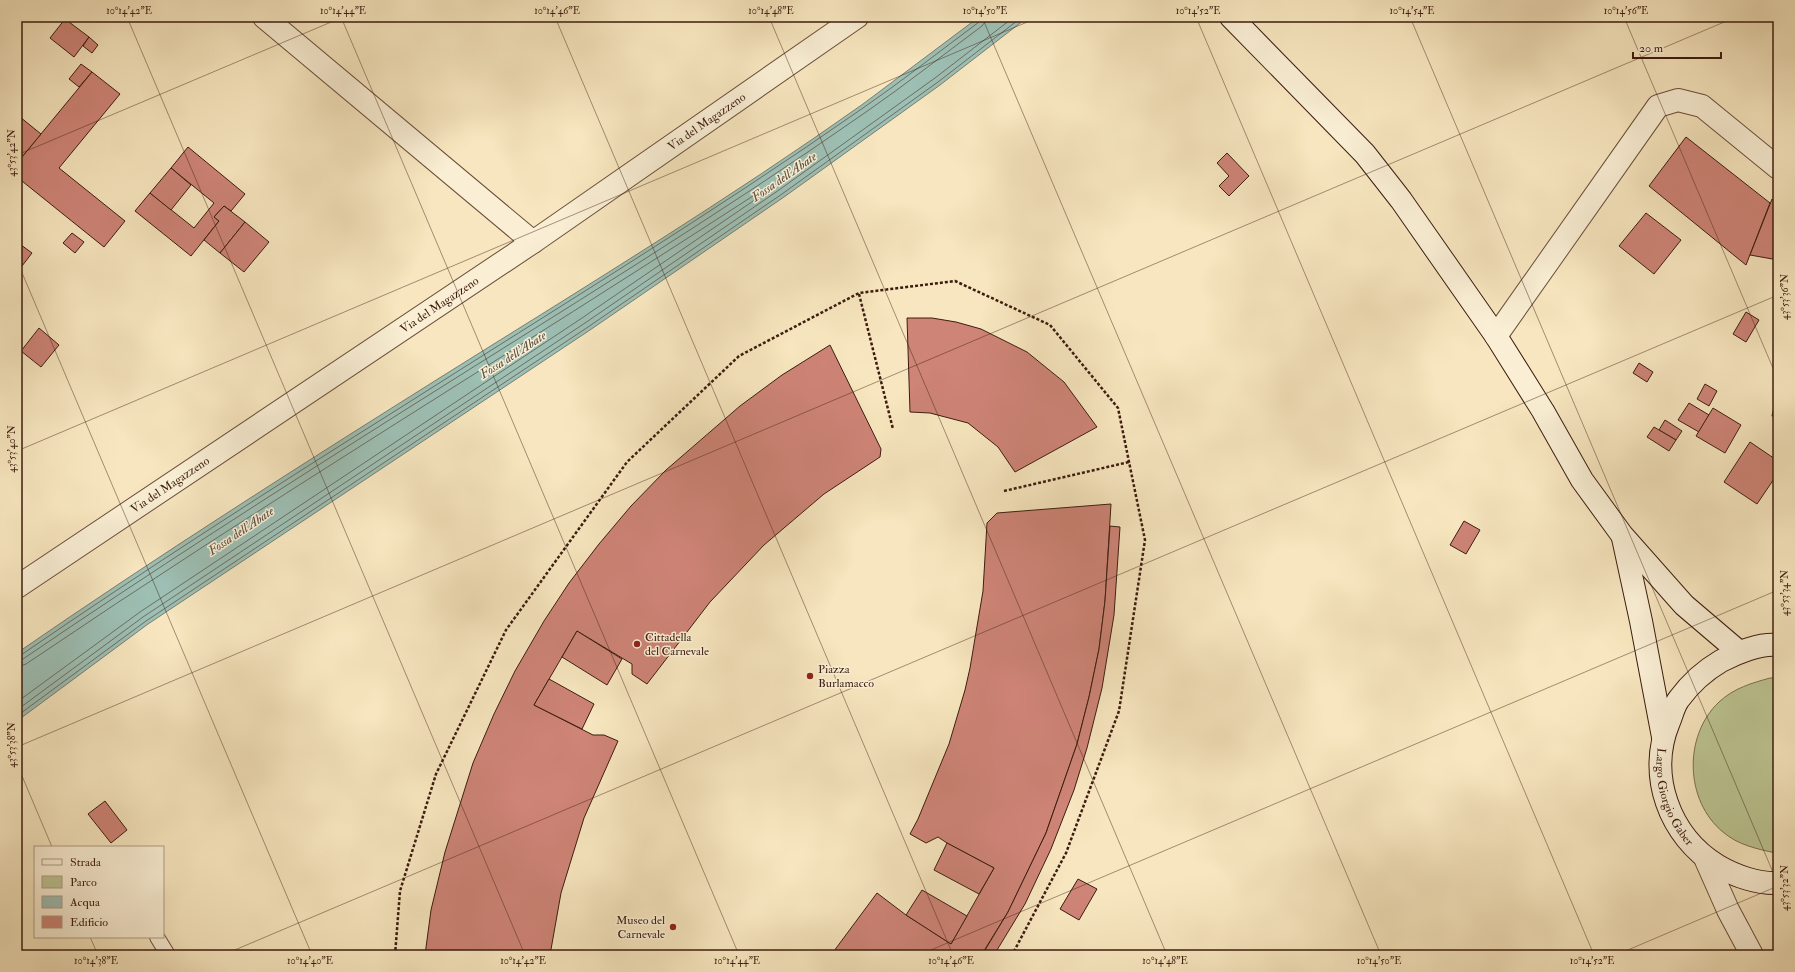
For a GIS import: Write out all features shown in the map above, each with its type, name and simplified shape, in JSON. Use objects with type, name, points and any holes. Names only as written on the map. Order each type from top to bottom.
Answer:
[{"type":"street","points":[[264,17],[533,242]]},
{"type":"street","name":"Via del Magazzeno","points":[[17,587],[533,242],[857,17]]},
{"type":"street","points":[[1232,17],[1365,154],[1409,212],[1496,336],[1543,411],[1582,480],[1622,535],[1684,605],[1738,651]]},
{"type":"street","points":[[1496,336],[1658,106],[1678,100],[1702,106],[1778,168]]},
{"type":"street","points":[[1622,535],[1641,621],[1663,737]]},
{"type":"street","name":"Largo Giorgio Gaber","points":[[1777,642],[1738,651],[1704,671],[1678,700],[1663,737],[1660,777],[1668,807],[1683,835],[1705,858],[1726,871],[1750,880],[1778,883]]},
{"type":"street","points":[[1705,858],[1728,910],[1752,955]]},
{"type":"lane","points":[[158,938],[168,955]]},
{"type":"path","points":[[395,955],[400,891],[436,774],[506,630],[627,462],[739,356],[859,293],[955,281],[1050,325],[1118,408],[1145,540],[1119,711],[1066,853],[1012,955]]},
{"type":"path","points":[[859,293],[893,429]]},
{"type":"path","points":[[1004,491],[1129,462]]},
{"type":"green space","points":[[1770,678],[1778,678],[1778,853],[1748,846],[1735,840],[1723,832],[1710,819],[1701,803],[1693,768],[1694,750],[1699,732],[1707,716],[1719,702],[1731,693],[1750,684]]},
{"type":"water","name":"Fossa dell'Abate","points":[[979,17],[1028,17],[940,85],[784,197],[590,330],[148,624],[17,721],[17,653],[232,510],[658,241],[761,174],[863,104]]},
{"type":"building","points":[[65,19],[89,37],[74,57],[50,38]]},
{"type":"building","points":[[89,37],[98,45],[92,53],[83,46]]},
{"type":"building","points":[[81,64],[92,72],[79,87],[69,79]]},
{"type":"building","points":[[92,72],[120,94],[59,168],[125,221],[104,247],[17,177],[17,163]]},
{"type":"building","points":[[20,117],[41,134],[17,163],[17,121]]},
{"type":"building","points":[[1686,137],[1770,203],[1746,265],[1649,186]]},
{"type":"building","points":[[188,147],[245,194],[231,211],[224,206],[214,217],[219,221],[191,256],[135,211],[150,193],[194,228],[214,203],[171,168]]},
{"type":"building","points":[[1227,153],[1249,176],[1229,196],[1219,186],[1229,176],[1217,163]]},
{"type":"building","points":[[171,168],[191,185],[171,210],[150,193]]},
{"type":"building","points":[[1772,199],[1778,204],[1778,260],[1750,255]]},
{"type":"building","points":[[224,206],[245,222],[220,253],[204,240],[219,221],[214,217]]},
{"type":"building","points":[[1646,213],[1681,240],[1654,274],[1619,246]]},
{"type":"building","points":[[245,222],[269,242],[244,272],[220,253]]},
{"type":"building","points":[[72,233],[84,242],[75,253],[63,243]]},
{"type":"building","points":[[17,242],[32,253],[22,266],[17,262]]},
{"type":"building","points":[[1746,312],[1759,320],[1746,342],[1733,334]]},
{"type":"building","points":[[907,318],[932,318],[956,322],[981,329],[1027,352],[1064,382],[1097,427],[1015,472],[998,447],[968,423],[930,413],[910,412]]},
{"type":"building","points":[[39,328],[59,345],[41,367],[21,351]]},
{"type":"building","name":"Cittadella del Carnevale","points":[[830,345],[881,449],[880,457],[824,494],[764,545],[710,602],[647,684],[632,674],[632,664],[577,631],[534,705],[593,735],[604,735],[618,741],[584,818],[561,893],[550,955],[425,955],[431,910],[445,852],[473,763],[494,714],[515,671],[544,621],[569,583],[631,506],[666,470],[740,406],[782,375]]},
{"type":"building","points":[[1639,363],[1653,372],[1647,382],[1633,373]]},
{"type":"building","points":[[1705,384],[1717,391],[1709,406],[1697,399]]},
{"type":"building","points":[[1775,402],[1778,403],[1778,418],[1772,416]]},
{"type":"building","points":[[1689,403],[1709,415],[1699,432],[1678,420]]},
{"type":"building","points":[[1713,408],[1741,425],[1725,453],[1696,436]]},
{"type":"building","points":[[1665,420],[1682,431],[1676,440],[1659,430]]},
{"type":"building","points":[[1654,427],[1676,440],[1669,451],[1647,437]]},
{"type":"building","points":[[1750,442],[1778,461],[1778,473],[1757,504],[1724,482]]},
{"type":"building","points":[[1778,473],[1778,484],[1773,481]]},
{"type":"building","points":[[1111,504],[1105,601],[1099,649],[1077,744],[1046,833],[1008,912],[982,954],[831,955],[877,893],[906,915],[951,944],[994,868],[938,837],[926,843],[910,834],[918,819],[949,744],[965,690],[983,591],[987,523],[997,513]]},
{"type":"building","points":[[1464,521],[1480,530],[1466,554],[1450,545]]},
{"type":"building","points":[[1110,526],[1120,527],[1114,615],[1102,688],[1087,748],[1074,790],[1051,849],[1025,904],[994,955],[982,955],[1008,912],[1046,833],[1077,744],[1099,649],[1105,601]]},
{"type":"building","points":[[577,631],[622,659],[607,685],[562,657]]},
{"type":"building","points":[[549,679],[594,704],[582,729],[534,705]]},
{"type":"building","points":[[105,801],[127,830],[111,843],[88,814]]},
{"type":"building","points":[[947,843],[994,868],[979,894],[934,870]]},
{"type":"building","points":[[1078,879],[1097,889],[1079,920],[1060,909]]},
{"type":"building","points":[[922,890],[967,916],[951,944],[906,915]]},
{"type":"place","name":"Cittadella del Carnevale","points":[[637,644]]},
{"type":"place","name":"Piazza Burlamacco","points":[[810,676]]},
{"type":"place","name":"Museo del Carnevale","points":[[673,927]]}]
